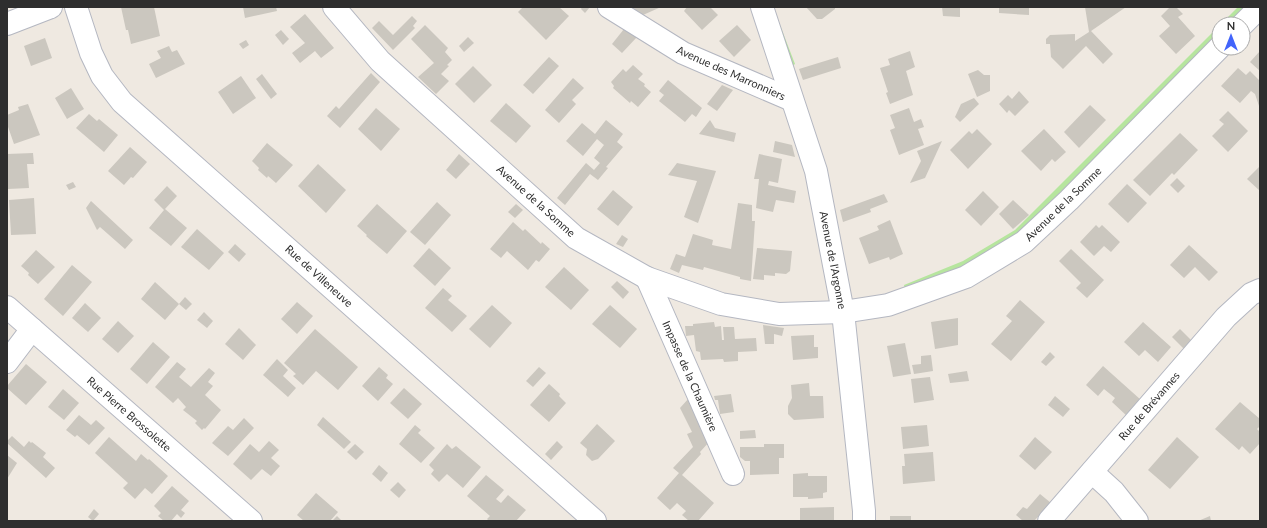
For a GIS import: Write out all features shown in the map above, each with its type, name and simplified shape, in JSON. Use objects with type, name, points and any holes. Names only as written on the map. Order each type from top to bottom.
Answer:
[{"type":"street","points":[[7,24],[51,7]]},
{"type":"street","name":"Rue de Villeneuve","points":[[76,7],[92,53],[102,76],[122,102],[595,521]]},
{"type":"street","name":"Avenue de la Somme","points":[[334,7],[380,60],[576,238],[647,278],[721,304],[779,314],[843,312],[888,305],[966,277],[1024,242],[1069,200],[1211,56]]},
{"type":"street","name":"Avenue des Marronniers","points":[[609,7],[684,53],[792,100]]},
{"type":"street","name":"Avenue de l'Argonne","points":[[762,7],[816,171],[843,312],[864,521]]},
{"type":"street","points":[[1251,16],[1260,7]]},
{"type":"street","name":"Impasse de la Chaumière","points":[[647,278],[733,474]]},
{"type":"street","name":"Rue de Brévannes","points":[[1049,521],[1226,317],[1257,287]]},
{"type":"street","name":"Rue Pierre Brossolette","points":[[7,307],[251,521]]},
{"type":"street","points":[[7,362],[32,329]]},
{"type":"street","points":[[1092,472],[1114,492],[1137,521]]},
{"type":"green space","points":[[773,7],[795,64],[792,66]]},
{"type":"green space","points":[[1238,7],[1246,7],[1237,16],[1229,16]]},
{"type":"green space","points":[[1211,34],[1211,42],[1043,211],[1004,244],[958,270],[905,290],[904,285],[963,261],[1015,230]]},
{"type":"building","points":[[121,7],[154,7],[160,36],[131,44]]},
{"type":"building","points":[[243,7],[276,7],[277,11],[245,18]]},
{"type":"building","points":[[523,7],[559,7],[569,16],[546,40],[518,12]]},
{"type":"building","points":[[582,7],[590,7],[585,13],[581,9]]},
{"type":"building","points":[[636,7],[661,7],[643,15],[633,9]]},
{"type":"building","points":[[687,7],[710,7],[718,15],[702,30],[684,11]]},
{"type":"building","points":[[806,7],[835,7],[835,9],[822,19],[817,19]]},
{"type":"building","points":[[942,7],[960,7],[960,17],[943,16]]},
{"type":"building","points":[[999,7],[1029,7],[1029,15],[999,13]]},
{"type":"building","points":[[1085,7],[1126,7],[1091,31],[1113,54],[1103,64],[1086,46],[1063,69],[1051,57],[1050,44],[1046,44],[1046,39],[1050,35],[1075,34],[1075,41],[1089,32]]},
{"type":"building","points":[[1170,7],[1176,7],[1183,14],[1178,17],[1195,36],[1176,54],[1159,36],[1170,26],[1161,16]]},
{"type":"building","points":[[305,14],[334,48],[321,58],[315,51],[300,63],[292,53],[305,43],[290,27]]},
{"type":"building","points":[[412,16],[417,21],[413,26],[415,28],[393,50],[372,28],[379,21],[393,35]]},
{"type":"building","points":[[425,25],[448,48],[445,52],[452,60],[447,65],[449,66],[441,74],[449,81],[436,94],[418,77],[434,63],[411,39]]},
{"type":"building","points":[[737,25],[751,40],[734,57],[719,41]]},
{"type":"building","points":[[624,29],[637,37],[622,53],[612,44]]},
{"type":"building","points":[[281,30],[289,39],[283,45],[275,35]]},
{"type":"building","points":[[468,37],[474,43],[464,52],[459,46]]},
{"type":"building","points":[[45,38],[52,58],[31,66],[24,46]]},
{"type":"building","points":[[246,40],[249,45],[243,49],[239,44]]},
{"type":"building","points":[[169,46],[172,52],[177,50],[185,64],[156,78],[149,64],[161,58],[157,51]]},
{"type":"building","points":[[910,51],[915,67],[906,71],[913,95],[890,104],[886,93],[888,92],[880,68],[890,65],[888,59]]},
{"type":"building","points":[[1260,51],[1260,71],[1250,62]]},
{"type":"building","points":[[549,57],[559,66],[533,94],[523,85]]},
{"type":"building","points":[[838,57],[841,68],[803,80],[799,69]]},
{"type":"building","points":[[633,65],[643,74],[638,79],[645,84],[644,86],[651,92],[638,107],[631,101],[630,103],[613,88],[614,86],[611,82],[623,69],[626,72]]},
{"type":"building","points":[[473,66],[492,85],[474,103],[455,84]]},
{"type":"building","points":[[1238,68],[1246,75],[1250,71],[1260,81],[1260,109],[1255,94],[1251,91],[1240,103],[1221,86]]},
{"type":"building","points":[[978,70],[984,75],[990,75],[990,91],[977,97],[968,74]]},
{"type":"building","points":[[371,73],[380,82],[340,128],[327,116],[336,106],[339,109]]},
{"type":"building","points":[[262,74],[277,94],[271,99],[256,79]]},
{"type":"building","points":[[241,76],[256,98],[233,114],[218,92]]},
{"type":"building","points":[[573,78],[584,88],[572,100],[576,104],[559,123],[545,110]]},
{"type":"building","points":[[668,80],[702,108],[696,117],[692,114],[685,122],[659,101],[664,95],[659,91]]},
{"type":"building","points":[[722,85],[733,90],[717,111],[707,104]]},
{"type":"building","points":[[71,88],[84,109],[67,119],[55,98]]},
{"type":"building","points":[[1019,91],[1029,102],[1015,116],[1009,110],[1007,113],[999,104],[1008,95],[1012,99]]},
{"type":"building","points":[[974,98],[979,104],[960,122],[955,117],[961,104]]},
{"type":"building","points":[[506,103],[531,126],[516,143],[490,121]]},
{"type":"building","points":[[28,104],[40,135],[14,144],[7,124],[7,115],[19,110],[18,107]]},
{"type":"building","points":[[1090,105],[1106,120],[1079,148],[1064,132]]},
{"type":"building","points":[[376,108],[400,129],[381,151],[358,129]]},
{"type":"building","points":[[909,108],[914,122],[921,119],[924,127],[918,129],[924,145],[899,155],[890,130],[895,128],[890,115]]},
{"type":"building","points":[[1228,111],[1248,131],[1228,152],[1212,136],[1224,124],[1219,120]]},
{"type":"building","points":[[89,114],[97,121],[99,119],[118,135],[104,152],[76,128]]},
{"type":"building","points":[[606,120],[623,134],[617,142],[623,147],[606,167],[608,168],[598,180],[590,174],[565,205],[557,198],[586,163],[594,170],[600,163],[594,158],[604,145],[597,139],[583,156],[566,141],[582,123],[595,134]]},
{"type":"building","points":[[710,120],[715,128],[736,133],[734,142],[699,134]]},
{"type":"building","points":[[977,129],[992,144],[968,169],[950,150],[969,131],[972,134]]},
{"type":"building","points":[[1044,129],[1066,152],[1055,162],[1052,159],[1041,171],[1021,151]]},
{"type":"building","points":[[1180,133],[1198,150],[1174,175],[1172,173],[1150,196],[1133,180]]},
{"type":"building","points":[[775,141],[792,145],[795,157],[773,152]]},
{"type":"building","points":[[942,141],[925,178],[910,183],[921,161],[917,151]]},
{"type":"building","points":[[267,143],[293,165],[276,183],[268,176],[267,178],[258,170],[259,168],[252,161]]},
{"type":"building","points":[[130,147],[147,162],[133,178],[131,177],[124,185],[108,171]]},
{"type":"building","points":[[33,153],[34,164],[27,164],[29,188],[8,189],[7,154]]},
{"type":"building","points":[[459,154],[470,164],[456,179],[446,170]]},
{"type":"building","points":[[759,154],[782,159],[778,183],[769,181],[768,185],[796,191],[794,203],[776,200],[773,212],[756,208],[759,179],[754,179]]},
{"type":"building","points":[[677,163],[716,171],[698,223],[684,217],[697,181],[668,175]]},
{"type":"building","points":[[318,164],[346,190],[326,213],[298,186]]},
{"type":"building","points":[[1260,166],[1260,191],[1247,179]]},
{"type":"building","points":[[1177,178],[1185,186],[1178,193],[1170,185]]},
{"type":"building","points":[[73,182],[76,187],[69,190],[66,185]]},
{"type":"building","points":[[1127,184],[1147,203],[1128,223],[1108,204]]},
{"type":"building","points":[[167,186],[177,196],[165,209],[187,228],[171,246],[149,228],[164,210],[154,200]]},
{"type":"building","points":[[613,190],[633,207],[618,226],[597,209]]},
{"type":"building","points":[[983,191],[999,207],[981,226],[965,210]]},
{"type":"building","points":[[884,194],[888,202],[870,209],[871,212],[843,222],[840,210]]},
{"type":"building","points":[[34,198],[36,234],[11,235],[9,200]]},
{"type":"building","points":[[1013,200],[1029,215],[1013,229],[999,214]]},
{"type":"building","points":[[91,201],[133,240],[125,249],[100,227],[97,230],[86,208]]},
{"type":"building","points":[[437,202],[451,215],[425,245],[410,232]]},
{"type":"building","points":[[738,203],[752,205],[752,221],[755,221],[751,281],[740,279],[740,277],[704,267],[703,270],[682,265],[679,273],[670,269],[676,254],[685,257],[693,234],[713,240],[712,245],[731,249]]},
{"type":"building","points":[[377,204],[407,231],[387,254],[357,226]]},
{"type":"building","points":[[516,204],[523,210],[515,218],[508,212]]},
{"type":"building","points":[[890,220],[903,254],[890,260],[889,257],[869,264],[859,238],[879,230],[877,226]]},
{"type":"building","points":[[513,222],[523,231],[525,229],[541,244],[542,242],[550,249],[539,262],[536,260],[528,270],[507,251],[501,258],[490,249]]},
{"type":"building","points":[[1096,225],[1099,228],[1102,225],[1120,242],[1111,252],[1104,246],[1094,256],[1080,242]]},
{"type":"building","points":[[197,229],[224,253],[209,270],[181,247]]},
{"type":"building","points":[[622,235],[628,239],[623,247],[616,244]]},
{"type":"building","points":[[235,244],[246,254],[239,262],[228,252]]},
{"type":"building","points":[[1189,245],[1218,272],[1209,281],[1195,267],[1184,278],[1170,265]]},
{"type":"building","points":[[429,248],[451,268],[435,286],[413,266]]},
{"type":"building","points":[[757,248],[792,251],[790,271],[786,274],[775,273],[775,276],[764,275],[764,280],[753,279]]},
{"type":"building","points":[[1071,249],[1104,280],[1087,298],[1076,288],[1081,283],[1059,261]]},
{"type":"building","points":[[36,250],[55,267],[38,284],[21,266]]},
{"type":"building","points":[[72,265],[92,282],[63,316],[44,299]]},
{"type":"building","points":[[564,267],[589,290],[571,310],[545,287]]},
{"type":"building","points":[[617,281],[629,292],[623,299],[611,287]]},
{"type":"building","points":[[155,282],[179,304],[165,320],[141,299]]},
{"type":"building","points":[[443,288],[452,296],[448,300],[467,316],[452,332],[425,308]]},
{"type":"building","points":[[185,297],[192,304],[186,310],[179,304]]},
{"type":"building","points":[[1020,300],[1045,322],[1011,361],[991,344],[1012,321],[1006,316]]},
{"type":"building","points":[[297,302],[313,316],[297,334],[281,319]]},
{"type":"building","points":[[85,303],[101,318],[88,332],[72,318]]},
{"type":"building","points":[[492,305],[512,323],[490,348],[469,329]]},
{"type":"building","points":[[610,305],[637,329],[620,348],[592,324]]},
{"type":"building","points":[[204,312],[213,321],[207,328],[197,320]]},
{"type":"building","points":[[958,318],[958,345],[935,349],[931,322]]},
{"type":"building","points":[[118,321],[134,336],[118,353],[102,339]]},
{"type":"building","points":[[714,322],[715,327],[721,326],[722,340],[724,340],[723,327],[734,327],[735,339],[756,338],[757,351],[738,352],[738,361],[724,362],[723,359],[701,360],[700,352],[696,351],[694,335],[686,336],[685,326]]},
{"type":"building","points":[[1143,322],[1171,347],[1158,362],[1145,350],[1139,356],[1124,342]]},
{"type":"building","points":[[763,325],[784,328],[782,336],[774,334],[774,344],[765,344]]},
{"type":"building","points":[[239,328],[256,345],[243,360],[225,344]]},
{"type":"building","points":[[315,329],[358,367],[338,390],[316,371],[303,385],[293,376],[296,374],[284,363]]},
{"type":"building","points":[[1180,329],[1193,342],[1185,350],[1172,337]]},
{"type":"building","points":[[814,335],[814,347],[818,347],[818,358],[793,360],[791,336]]},
{"type":"building","points":[[153,342],[170,357],[147,384],[130,369]]},
{"type":"building","points":[[905,343],[911,374],[893,377],[887,346]]},
{"type":"building","points":[[1050,352],[1055,357],[1046,366],[1041,362]]},
{"type":"building","points":[[931,355],[933,371],[914,374],[912,365],[921,364],[921,356]]},
{"type":"building","points":[[277,359],[288,370],[283,376],[296,388],[288,397],[263,375]]},
{"type":"building","points":[[177,362],[186,369],[179,377],[191,387],[209,368],[215,373],[208,382],[213,386],[205,395],[221,410],[205,429],[204,428],[202,430],[195,423],[197,421],[183,410],[186,407],[178,398],[173,403],[155,387]]},
{"type":"building","points":[[26,364],[47,382],[26,405],[7,388],[7,386]]},
{"type":"building","points":[[1103,366],[1141,400],[1127,416],[1112,402],[1115,398],[1104,389],[1098,396],[1086,385]]},
{"type":"building","points":[[379,367],[388,375],[386,378],[393,384],[378,401],[362,386]]},
{"type":"building","points":[[539,367],[546,373],[533,387],[526,381]]},
{"type":"building","points":[[967,371],[969,381],[950,383],[948,374]]},
{"type":"building","points":[[930,377],[934,400],[914,403],[911,379]]},
{"type":"building","points":[[809,383],[810,396],[823,396],[824,418],[794,420],[788,414],[788,406],[792,398],[791,385]]},
{"type":"building","points":[[549,384],[560,394],[559,396],[566,403],[549,422],[530,405]]},
{"type":"building","points":[[404,388],[422,404],[408,419],[390,403]]},
{"type":"building","points":[[63,389],[79,403],[64,420],[48,407]]},
{"type":"building","points":[[731,394],[734,412],[720,414],[718,400],[715,400],[714,396]]},
{"type":"building","points":[[1055,396],[1070,409],[1063,417],[1048,405]]},
{"type":"building","points":[[689,398],[709,442],[700,452],[701,454],[682,475],[714,503],[698,521],[689,521],[682,515],[686,511],[677,503],[670,510],[657,498],[679,473],[673,468],[693,447],[687,434],[692,432],[680,408]]},
{"type":"building","points":[[1240,402],[1260,419],[1260,426],[1257,429],[1260,432],[1260,443],[1250,454],[1242,446],[1239,450],[1215,429]]},
{"type":"building","points":[[79,415],[91,425],[96,420],[105,428],[89,445],[77,435],[75,437],[66,430]]},
{"type":"building","points":[[323,417],[351,442],[344,449],[317,425]]},
{"type":"building","points":[[244,418],[254,428],[228,456],[212,443],[228,426],[233,430]]},
{"type":"building","points":[[597,424],[615,441],[598,459],[592,461],[586,455],[587,449],[580,443]]},
{"type":"building","points":[[415,425],[421,430],[418,433],[435,448],[421,463],[399,444]]},
{"type":"building","points":[[927,425],[929,446],[903,449],[901,427]]},
{"type":"building","points":[[755,430],[756,438],[740,439],[740,431]]},
{"type":"building","points":[[12,436],[24,447],[29,441],[46,453],[43,457],[55,468],[46,478],[7,443]]},
{"type":"building","points":[[109,437],[136,461],[141,454],[168,476],[152,494],[145,488],[135,499],[123,488],[128,483],[95,453]]},
{"type":"building","points":[[1035,437],[1052,452],[1035,470],[1019,456]]},
{"type":"building","points":[[1177,437],[1199,457],[1170,489],[1148,470]]},
{"type":"building","points":[[269,441],[279,450],[271,458],[280,466],[271,476],[262,469],[251,480],[233,464],[250,444],[259,452]]},
{"type":"building","points":[[557,441],[563,447],[551,460],[545,454]]},
{"type":"building","points":[[355,444],[364,452],[356,460],[347,452]]},
{"type":"building","points":[[447,444],[452,449],[456,446],[481,467],[463,488],[447,474],[439,482],[431,474],[434,470],[429,465]]},
{"type":"building","points":[[764,444],[784,444],[784,458],[779,458],[779,474],[750,475],[750,461],[745,461],[740,457],[740,447],[764,447]]},
{"type":"building","points":[[933,452],[935,481],[903,484],[902,466],[905,466],[904,454]]},
{"type":"building","points":[[7,455],[17,463],[7,479]]},
{"type":"building","points":[[379,465],[388,473],[381,482],[372,474]]},
{"type":"building","points":[[808,473],[808,476],[827,476],[827,492],[823,493],[823,498],[808,499],[808,497],[793,497],[793,474]]},
{"type":"building","points":[[486,475],[504,490],[496,499],[501,503],[508,495],[526,510],[516,521],[489,521],[487,519],[490,516],[467,496]]},
{"type":"building","points":[[398,482],[406,490],[399,498],[390,490]]},
{"type":"building","points":[[172,486],[189,501],[181,510],[185,513],[181,518],[177,514],[171,521],[164,521],[158,516],[161,513],[154,506]]},
{"type":"building","points":[[316,493],[338,512],[330,521],[304,521],[297,515]]},
{"type":"building","points":[[1040,494],[1051,503],[1034,521],[1023,521],[1016,515],[1023,507],[1027,509]]},
{"type":"building","points":[[834,507],[834,521],[800,521],[800,508]]},
{"type":"building","points":[[94,509],[99,514],[93,521],[88,517]]},
{"type":"building","points":[[337,516],[342,521],[332,521]]},
{"type":"building","points":[[890,516],[911,516],[911,521],[890,521]]},
{"type":"building","points":[[1210,516],[1211,521],[1198,521]]}]
